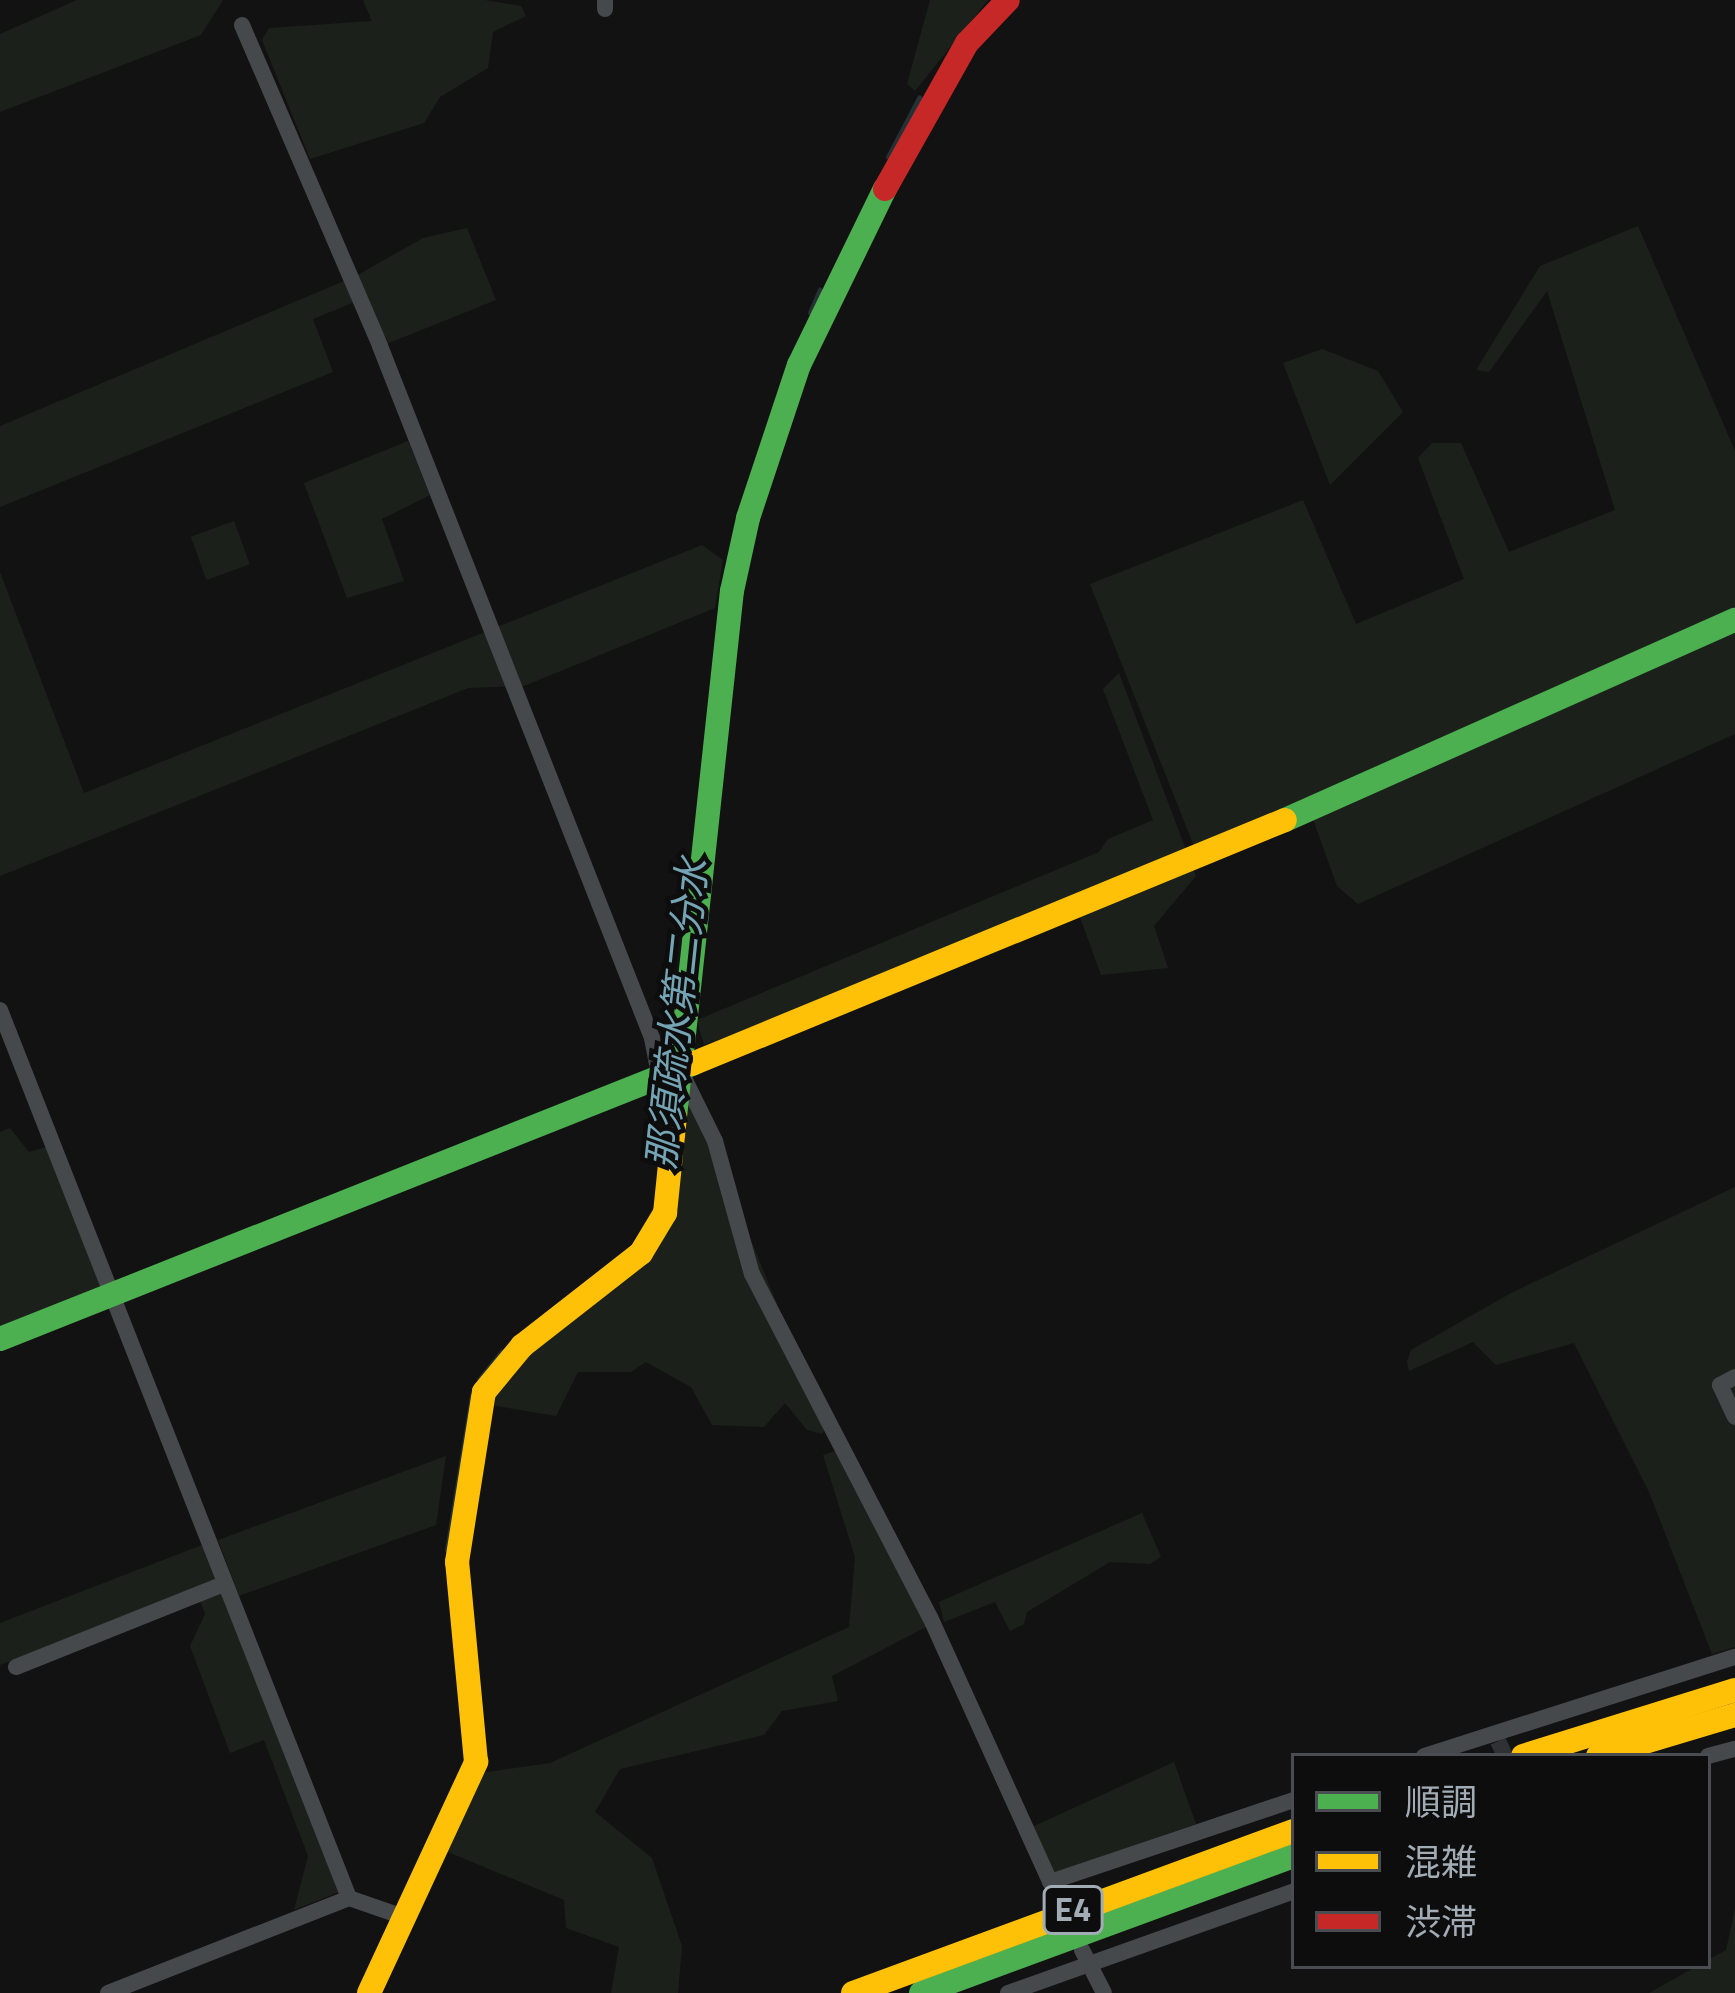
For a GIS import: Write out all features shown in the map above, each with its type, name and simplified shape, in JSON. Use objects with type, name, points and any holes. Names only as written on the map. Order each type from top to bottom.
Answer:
[{"type":"main road","points":[[369,1993],[476,1762],[457,1562],[478,1410],[506,1361],[619,1273],[658,1230],[670,1076],[732,591],[748,518],[799,365],[839,277],[929,103],[1008,0]]},
{"type":"main road","points":[[0,1339],[1106,901],[1735,620]]},
{"type":"main road","points":[[1533,1753],[1735,1690]]},
{"type":"main road","points":[[1608,1753],[1735,1715]]},
{"type":"main road","name":"E4","points":[[853,1993],[1291,1832]]},
{"type":"main road","name":"E4","points":[[921,1993],[1291,1857]]},
{"type":"street","points":[[242,25],[380,346],[652,1039],[670,1076],[715,1141],[752,1274],[930,1617],[1051,1882],[1291,1801]]},
{"type":"street","points":[[0,1010],[349,1898]]},
{"type":"street","points":[[1735,1378],[1720,1385],[1735,1417]]},
{"type":"street","points":[[16,1667],[224,1584]]},
{"type":"street","points":[[1435,1753],[1735,1657]]},
{"type":"street","points":[[1007,1993],[1085,1956],[1291,1893]]},
{"type":"street","points":[[108,1993],[349,1898],[404,1917]]},
{"type":"street","points":[[1085,1956],[1104,1993]]},
{"type":"shaded area","points":[[77,0],[223,0],[201,35],[0,112],[0,34]]},
{"type":"shaded area","points":[[363,0],[485,0],[521,6],[526,16],[493,32],[488,68],[440,97],[424,123],[310,159],[262,40],[269,28],[372,21]]},
{"type":"shaded area","points":[[930,0],[988,0],[915,91],[907,84]]},
{"type":"shaded area","points":[[1638,226],[1735,451],[1735,734],[1358,904],[1337,886],[1309,808],[1197,854],[1090,584],[1303,500],[1356,624],[1464,579],[1418,458],[1432,443],[1461,443],[1509,552],[1615,510],[1547,291],[1489,372],[1476,370],[1540,266]]},
{"type":"shaded area","points":[[467,228],[496,300],[389,343],[364,298],[313,319],[333,372],[0,507],[0,426],[356,276],[423,238]]},
{"type":"shaded area","points":[[1322,349],[1378,371],[1403,412],[1330,485],[1283,363]]},
{"type":"shaded area","points":[[408,441],[430,495],[382,519],[404,581],[347,598],[304,483]]},
{"type":"shaded area","points":[[234,521],[250,564],[207,580],[191,537]]},
{"type":"shaded area","points":[[702,545],[723,560],[715,608],[524,686],[468,688],[0,876],[0,572],[84,793]]},
{"type":"shaded area","points":[[1119,673],[1196,876],[1154,926],[1168,968],[1101,975],[1073,898],[1000,935],[704,1045],[697,1020],[1099,852],[1108,839],[1153,820],[1103,689]]},
{"type":"shaded area","points":[[683,1101],[698,1110],[827,1427],[822,1434],[807,1430],[785,1403],[764,1427],[712,1425],[691,1387],[646,1362],[631,1372],[578,1372],[556,1416],[484,1404],[512,1360],[640,1263]]},
{"type":"shaded area","points":[[10,1128],[29,1152],[46,1147],[100,1285],[95,1295],[0,1333],[0,1132]]},
{"type":"shaded area","points":[[1735,1187],[1735,1647],[1712,1654],[1649,1492],[1574,1343],[1496,1365],[1473,1342],[1409,1371],[1407,1361],[1411,1350],[1511,1293]]},
{"type":"shaded area","points":[[838,1450],[928,1626],[832,1676],[838,1701],[782,1711],[764,1735],[620,1769],[595,1812],[652,1858],[682,1946],[678,1993],[611,1993],[619,1947],[566,1928],[564,1900],[448,1852],[446,1844],[481,1773],[550,1763],[849,1627],[855,1557],[823,1455]]},
{"type":"shaded area","points":[[446,1456],[436,1525],[239,1596],[218,1540]]},
{"type":"shaded area","points":[[1142,1513],[1161,1557],[1150,1564],[1110,1562],[1027,1612],[1024,1624],[1010,1631],[995,1602],[944,1622],[939,1602]]},
{"type":"shaded area","points":[[202,1545],[339,1892],[294,1910],[308,1856],[264,1740],[230,1753],[190,1646],[205,1614],[196,1590],[0,1665],[0,1623]]},
{"type":"shaded area","points":[[1174,1762],[1196,1824],[1054,1873],[1032,1827]]},
{"type":"shaded area","points":[[1735,1909],[1735,1993],[1649,1993],[1692,1969],[1711,1969],[1711,1958],[1726,1950]]},
{"type":"waterway","name":"那須疏水第二分水","points":[[888,157],[919,98]]},
{"type":"waterway","name":"那須疏水第二分水","points":[[810,313],[820,290]]},
{"type":"waterway","name":"那須疏水第二分水","points":[[479,1380],[502,1352]]},
{"type":"waterway","name":"那須疏水第二分水","points":[[447,1550],[472,1396]]},
{"type":"tunnel","points":[[1498,1741],[1504,1753]]},
{"type":"traffic: fast","points":[[675,1117],[732,591],[748,518],[799,365],[885,189]]},
{"type":"traffic: fast","points":[[1285,820],[1735,620]]},
{"type":"traffic: fast","points":[[0,1339],[692,1064]]},
{"type":"traffic: fast","points":[[921,1993],[1291,1857]]},
{"type":"traffic: slow","points":[[692,1064],[1285,820]]},
{"type":"traffic: slow","points":[[369,1993],[476,1762],[457,1562],[484,1392],[522,1346],[641,1253],[665,1213],[675,1117]]},
{"type":"traffic: slow","points":[[1533,1753],[1735,1690]]},
{"type":"traffic: slow","points":[[1608,1753],[1735,1715]]},
{"type":"traffic: slow","points":[[853,1993],[1291,1832]]},
{"type":"traffic: jam","points":[[885,189],[967,43],[1008,0]]}]
